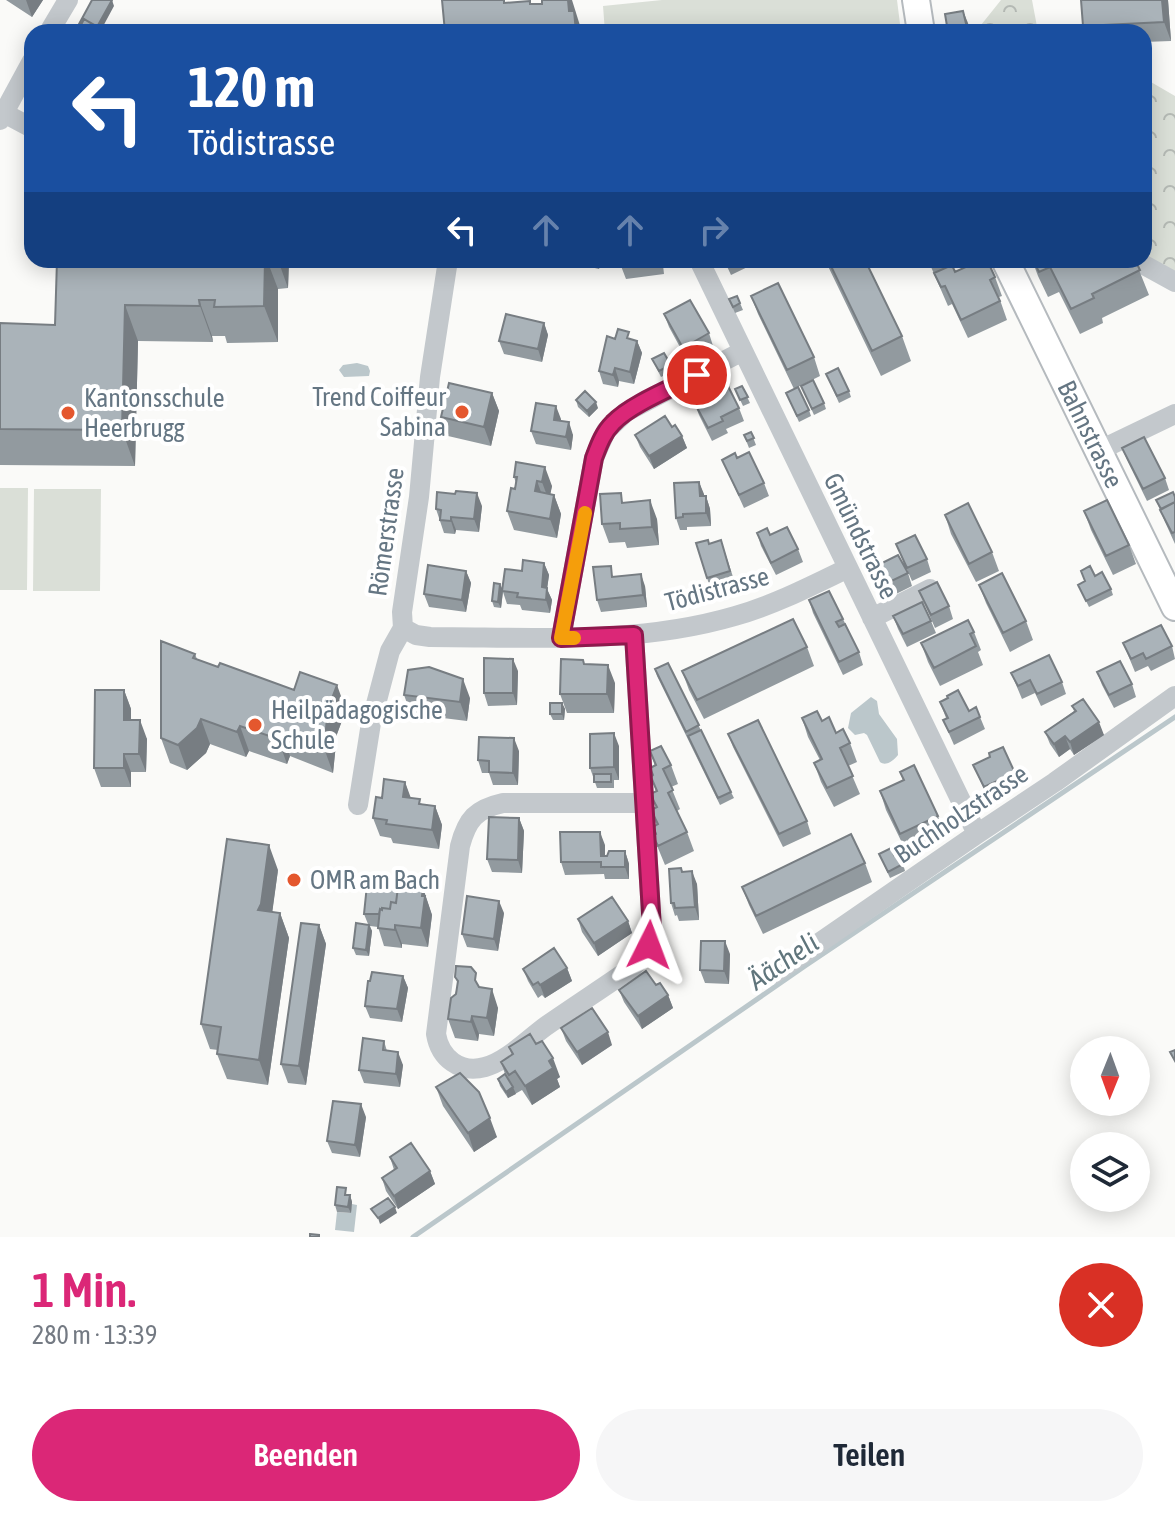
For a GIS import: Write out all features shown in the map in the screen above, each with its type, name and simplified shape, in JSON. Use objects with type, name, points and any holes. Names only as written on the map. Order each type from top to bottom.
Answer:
[{"type":"main road","points":[[916,0],[920,24]]},
{"type":"main road","name":"Bahnstrasse","points":[[1009,268],[1175,607]]},
{"type":"street","points":[[54,24],[68,0]]},
{"type":"street","points":[[24,75],[1,115],[24,125]]},
{"type":"street","name":"Römerstrasse","points":[[358,805],[371,723],[390,651],[403,628],[402,612],[419,497],[430,377],[447,268]]},
{"type":"street","name":"Gmündstrasse","points":[[703,268],[977,834]]},
{"type":"street","points":[[1150,268],[1175,282]]},
{"type":"street","points":[[561,638],[594,458],[606,431],[626,412],[743,351]]},
{"type":"street","points":[[1098,451],[1175,414]]},
{"type":"street","name":"Tödistrasse","points":[[403,628],[416,635],[430,637],[634,635],[734,617],[773,603],[848,568]]},
{"type":"street","points":[[872,618],[930,589]]},
{"type":"street","points":[[634,635],[652,929],[649,945],[644,956],[633,967],[498,1062],[476,1069],[451,1062],[438,1045],[436,1034],[460,846],[467,824],[482,809],[503,803],[644,803]]},
{"type":"street","name":"Buchholzstrasse","points":[[774,974],[1175,696]]},
{"type":"green space","points":[[662,0],[897,0],[900,24],[604,24],[603,6]]},
{"type":"green space","points":[[1001,0],[1032,0],[1036,24],[982,24]]},
{"type":"green space","points":[[1152,83],[1175,96],[1175,272],[1152,260]]},
{"type":"green space","points":[[0,488],[28,488],[27,590],[0,590]]},
{"type":"green space","points":[[34,489],[101,489],[100,591],[33,591]]},
{"type":"shaded area","points":[[357,363],[368,366],[369,376],[344,377],[339,370],[343,365]]},
{"type":"shaded area","points":[[871,697],[877,701],[879,714],[897,739],[898,755],[887,763],[880,762],[867,735],[855,735],[848,728],[851,713]]},
{"type":"shaded area","points":[[352,1204],[357,1205],[354,1232],[335,1230],[337,1212],[350,1213]]},
{"type":"building","points":[[92,0],[112,0],[99,24],[84,19],[79,24]]},
{"type":"building","points":[[442,0],[530,1],[530,4],[542,4],[542,0],[568,0],[569,11],[574,11],[575,24],[444,24]]},
{"type":"building","points":[[1081,0],[1162,0],[1164,22],[1083,24]]},
{"type":"building","points":[[963,11],[966,24],[947,24],[945,14]]},
{"type":"building","points":[[57,268],[265,268],[264,306],[214,307],[215,300],[199,300],[200,306],[125,305],[122,430],[0,429],[0,323],[55,325]]},
{"type":"building","points":[[832,268],[869,268],[902,336],[872,351]]},
{"type":"building","points":[[945,268],[953,268],[955,272],[964,268],[991,268],[995,277],[990,280],[1000,301],[961,320],[945,286],[941,287],[934,273]]},
{"type":"building","points":[[1050,268],[1139,268],[1092,294],[1094,298],[1071,309]]},
{"type":"building","points":[[778,283],[814,357],[787,370],[751,296]]},
{"type":"building","points":[[737,296],[740,303],[733,307],[729,299]]},
{"type":"building","points":[[690,300],[709,333],[683,348],[664,314]]},
{"type":"building","points":[[506,314],[544,323],[538,349],[499,341]]},
{"type":"building","points":[[618,329],[629,332],[627,338],[637,341],[630,372],[615,368],[613,375],[599,371],[607,336],[615,339]]},
{"type":"building","points":[[664,353],[671,365],[659,371],[652,359]]},
{"type":"building","points":[[838,368],[849,391],[837,396],[826,374]]},
{"type":"building","points":[[813,380],[824,403],[812,409],[801,386]]},
{"type":"building","points":[[449,383],[492,393],[484,427],[441,417]]},
{"type":"building","points":[[728,386],[739,408],[708,428],[694,402]]},
{"type":"building","points":[[742,386],[748,397],[740,400],[735,389]]},
{"type":"building","points":[[798,387],[809,410],[797,416],[786,393]]},
{"type":"building","points":[[585,391],[596,402],[587,411],[576,400]]},
{"type":"building","points":[[536,403],[556,406],[554,420],[569,422],[566,437],[531,431]]},
{"type":"building","points":[[665,416],[682,436],[649,456],[635,435]]},
{"type":"building","points":[[751,432],[754,438],[747,441],[744,435]]},
{"type":"building","points":[[1144,437],[1165,478],[1143,489],[1122,448]]},
{"type":"building","points":[[749,452],[764,483],[739,495],[722,460],[735,453],[737,458]]},
{"type":"building","points":[[516,462],[545,467],[542,482],[537,481],[535,491],[554,495],[550,519],[507,511],[511,488],[515,489]]},
{"type":"building","points":[[699,482],[700,496],[706,496],[706,513],[683,514],[683,517],[676,518],[674,483]]},
{"type":"building","points":[[456,491],[477,493],[474,519],[451,517],[451,521],[440,520],[441,510],[436,509],[437,492],[455,494]]},
{"type":"building","points":[[1173,492],[1175,502],[1161,509],[1156,500]]},
{"type":"building","points":[[621,493],[622,503],[650,500],[652,527],[620,529],[620,523],[602,524],[600,494]]},
{"type":"building","points":[[1107,500],[1129,545],[1106,556],[1084,511]]},
{"type":"building","points":[[1175,502],[1175,532],[1172,533],[1160,510]]},
{"type":"building","points":[[968,503],[992,552],[969,564],[945,515]]},
{"type":"building","points":[[787,527],[798,549],[771,563],[757,533],[767,528],[770,535]]},
{"type":"building","points":[[915,535],[927,559],[907,568],[896,544]]},
{"type":"building","points":[[708,540],[709,544],[721,540],[730,571],[707,578],[696,543]]},
{"type":"building","points":[[898,555],[908,573],[879,587],[870,569]]},
{"type":"building","points":[[523,560],[544,563],[542,587],[547,588],[546,600],[517,597],[518,593],[502,591],[505,569],[522,571]]},
{"type":"building","points":[[428,565],[466,571],[462,600],[424,594]]},
{"type":"building","points":[[611,566],[612,577],[641,574],[643,595],[597,600],[593,567]]},
{"type":"building","points":[[1090,566],[1095,576],[1102,572],[1111,589],[1086,601],[1078,585],[1085,581],[1081,571]]},
{"type":"building","points":[[1002,573],[1026,621],[1003,633],[979,585]]},
{"type":"building","points":[[937,582],[949,606],[931,615],[919,591]]},
{"type":"building","points":[[494,583],[500,584],[498,602],[492,601]]},
{"type":"building","points":[[829,591],[843,619],[836,622],[839,627],[845,624],[859,652],[839,662],[809,600]]},
{"type":"building","points":[[922,602],[931,621],[903,634],[893,616]]},
{"type":"building","points":[[793,619],[807,647],[697,700],[682,671]]},
{"type":"building","points":[[968,620],[976,646],[934,668],[921,643]]},
{"type":"building","points":[[1161,625],[1172,646],[1146,659],[1143,653],[1131,659],[1123,643]]},
{"type":"building","points":[[161,641],[195,654],[193,658],[218,667],[220,663],[294,690],[300,672],[337,685],[328,709],[324,748],[281,732],[278,739],[240,726],[237,732],[201,719],[197,728],[178,745],[161,738]]},
{"type":"building","points":[[1049,655],[1062,682],[1037,694],[1030,680],[1018,686],[1011,673]]},
{"type":"building","points":[[484,658],[513,659],[513,693],[484,693]]},
{"type":"building","points":[[561,659],[608,665],[607,694],[560,694]]},
{"type":"building","points":[[1120,661],[1132,684],[1109,695],[1097,672]]},
{"type":"building","points":[[668,663],[699,725],[686,732],[655,669]]},
{"type":"building","points":[[429,667],[463,679],[460,702],[404,695],[408,670]]},
{"type":"building","points":[[95,690],[124,690],[124,720],[140,720],[139,754],[124,754],[124,768],[94,768]]},
{"type":"building","points":[[958,690],[969,711],[976,707],[980,717],[949,732],[943,720],[948,718],[940,702]]},
{"type":"building","points":[[1083,699],[1099,722],[1070,742],[1065,736],[1054,744],[1045,732],[1076,711],[1072,706]]},
{"type":"building","points":[[550,703],[562,703],[562,714],[550,714]]},
{"type":"building","points":[[817,711],[822,721],[829,717],[836,733],[843,729],[850,743],[840,748],[853,776],[827,788],[814,763],[822,759],[802,718]]},
{"type":"building","points":[[758,720],[807,821],[779,834],[728,734]]},
{"type":"building","points":[[701,730],[731,792],[718,798],[688,736]]},
{"type":"building","points":[[614,733],[614,767],[590,768],[590,734]]},
{"type":"building","points":[[479,737],[514,738],[513,773],[489,772],[489,761],[478,760]]},
{"type":"building","points":[[661,746],[671,765],[663,769],[673,790],[668,793],[687,832],[658,846],[653,827],[658,824],[651,810],[657,807],[650,794],[657,791],[650,768],[656,765],[650,751]]},
{"type":"building","points":[[1003,747],[1015,773],[984,787],[973,765]]},
{"type":"building","points":[[914,765],[938,816],[900,834],[880,791],[904,780],[900,772]]},
{"type":"building","points":[[594,774],[611,774],[611,782],[594,782]]},
{"type":"building","points":[[384,779],[405,782],[403,797],[420,799],[419,804],[435,806],[432,830],[386,824],[387,820],[373,818],[376,797],[382,798]]},
{"type":"building","points":[[489,817],[519,818],[518,860],[487,859]]},
{"type":"building","points":[[560,832],[600,832],[601,856],[607,856],[609,851],[625,851],[625,867],[601,867],[601,862],[561,862]]},
{"type":"building","points":[[851,834],[865,863],[756,916],[742,887]]},
{"type":"building","name":"OMR am Bach","points":[[227,839],[269,845],[258,910],[280,913],[259,1060],[217,1054],[221,1027],[201,1024]]},
{"type":"building","points":[[891,848],[903,864],[888,872],[879,854]]},
{"type":"building","points":[[681,868],[682,872],[692,871],[695,907],[675,908],[671,903],[669,869]]},
{"type":"building","points":[[380,878],[401,881],[396,903],[391,902],[390,909],[380,909],[379,914],[364,914],[367,885],[371,880],[380,881]]},
{"type":"building","points":[[398,887],[423,888],[421,928],[395,925],[395,930],[378,928],[380,909],[390,909],[391,902],[396,903]]},
{"type":"building","points":[[467,896],[499,901],[494,939],[462,934]]},
{"type":"building","points":[[612,897],[628,921],[594,943],[578,919]]},
{"type":"building","points":[[301,923],[319,925],[299,1066],[281,1064]]},
{"type":"building","points":[[356,923],[369,925],[366,950],[353,948]]},
{"type":"building","points":[[701,941],[725,941],[724,971],[700,970]]},
{"type":"building","points":[[554,948],[567,968],[540,985],[538,982],[533,985],[523,969]]},
{"type":"building","points":[[456,966],[471,967],[476,973],[475,980],[479,987],[492,989],[487,1018],[472,1016],[471,1022],[448,1019],[451,998],[456,994],[458,981],[455,977]]},
{"type":"building","points":[[646,971],[668,995],[638,1016],[619,990]]},
{"type":"building","points":[[372,972],[403,976],[397,1009],[365,1006]]},
{"type":"building","points":[[592,1008],[608,1032],[577,1052],[561,1028]]},
{"type":"building","points":[[530,1034],[536,1044],[542,1041],[553,1058],[549,1061],[553,1068],[525,1086],[515,1071],[509,1075],[501,1062],[513,1054],[509,1047]]},
{"type":"building","points":[[363,1038],[384,1041],[383,1050],[398,1052],[396,1074],[359,1070]]},
{"type":"building","points":[[460,1073],[479,1092],[490,1118],[468,1133],[436,1087]]},
{"type":"building","points":[[505,1074],[513,1087],[506,1092],[498,1079]]},
{"type":"building","points":[[333,1101],[361,1104],[355,1145],[327,1141]]},
{"type":"building","points":[[411,1143],[430,1171],[394,1196],[382,1178],[397,1168],[390,1157]]},
{"type":"building","points":[[337,1187],[346,1188],[345,1195],[350,1195],[348,1207],[335,1205]]},
{"type":"building","points":[[388,1198],[395,1207],[378,1218],[371,1209]]},
{"type":"waterway","name":"Äächeli","points":[[413,1237],[805,966],[1175,717]]},
{"type":"slow traffic","points":[[574,638],[561,638],[585,513]]},
{"type":"place","name":"Trend Coiffeur Sabina","points":[[462,412]]},
{"type":"place","name":"Kantonsschule Heerbrugg","points":[[68,413]]},
{"type":"place","name":"Heilpädagogische Schule","points":[[255,725]]},
{"type":"place","name":"OMR am Bach","points":[[294,880]]},
{"type":"route","points":[[649,945],[652,929],[634,635],[561,638],[594,458],[606,431],[626,412],[697,375]]}]
